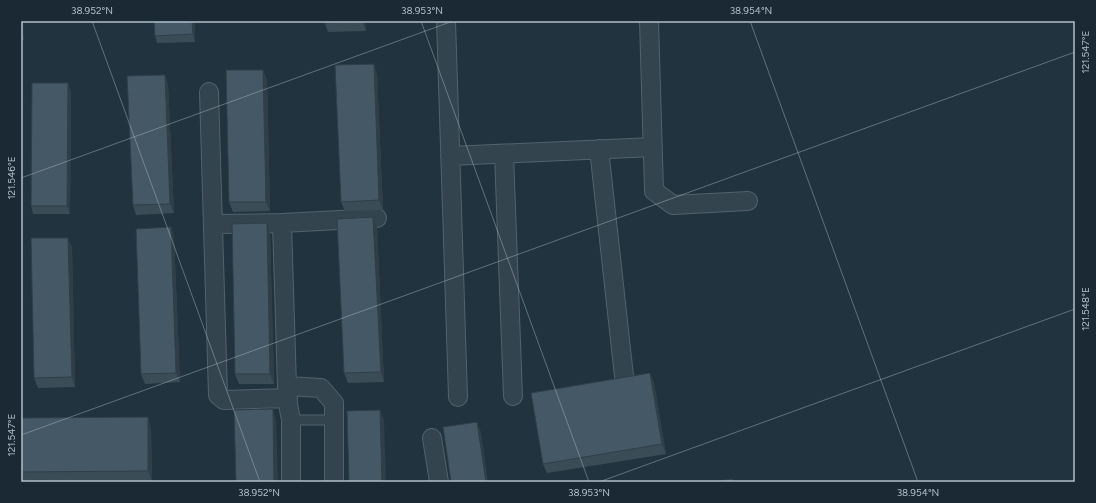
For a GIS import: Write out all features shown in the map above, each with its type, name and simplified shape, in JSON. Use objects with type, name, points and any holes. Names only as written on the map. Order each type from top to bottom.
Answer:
[{"type":"street","points":[[446,21],[458,397]]},
{"type":"street","points":[[649,21],[654,191],[673,205],[748,201]]},
{"type":"street","points":[[209,92],[218,395],[224,400],[321,388],[334,403],[334,482]]},
{"type":"street","points":[[450,156],[653,147]]},
{"type":"street","points":[[599,149],[624,376]]},
{"type":"street","points":[[504,154],[513,396]]},
{"type":"street","points":[[214,224],[282,223],[377,218]]},
{"type":"street","points":[[282,223],[287,392],[291,420],[291,482]]},
{"type":"street","points":[[432,438],[439,482]]},
{"type":"lane","points":[[291,420],[334,420]]},
{"type":"building","points":[[154,21],[192,21],[193,34],[155,36]]},
{"type":"building","points":[[324,21],[362,21],[324,23]]},
{"type":"building","points":[[374,64],[379,200],[341,202],[335,65]]},
{"type":"building","points":[[226,70],[263,70],[266,202],[229,202]]},
{"type":"building","points":[[165,75],[170,204],[133,205],[127,76]]},
{"type":"building","points":[[32,83],[68,83],[67,206],[31,206]]},
{"type":"building","points":[[373,217],[381,372],[344,373],[337,219]]},
{"type":"building","points":[[267,223],[270,374],[235,374],[232,224]]},
{"type":"building","points":[[171,227],[176,373],[141,374],[136,229]]},
{"type":"building","points":[[31,238],[68,238],[72,377],[34,378]]},
{"type":"building","points":[[650,373],[662,444],[543,464],[531,393]]},
{"type":"building","points":[[273,409],[274,482],[236,482],[234,410]]},
{"type":"building","points":[[380,410],[382,482],[349,482],[347,411]]},
{"type":"building","points":[[148,417],[148,471],[21,472],[21,418]]},
{"type":"building","points":[[477,422],[486,482],[451,482],[443,427]]},
{"type":"building","points":[[732,479],[733,482],[711,482]]}]
